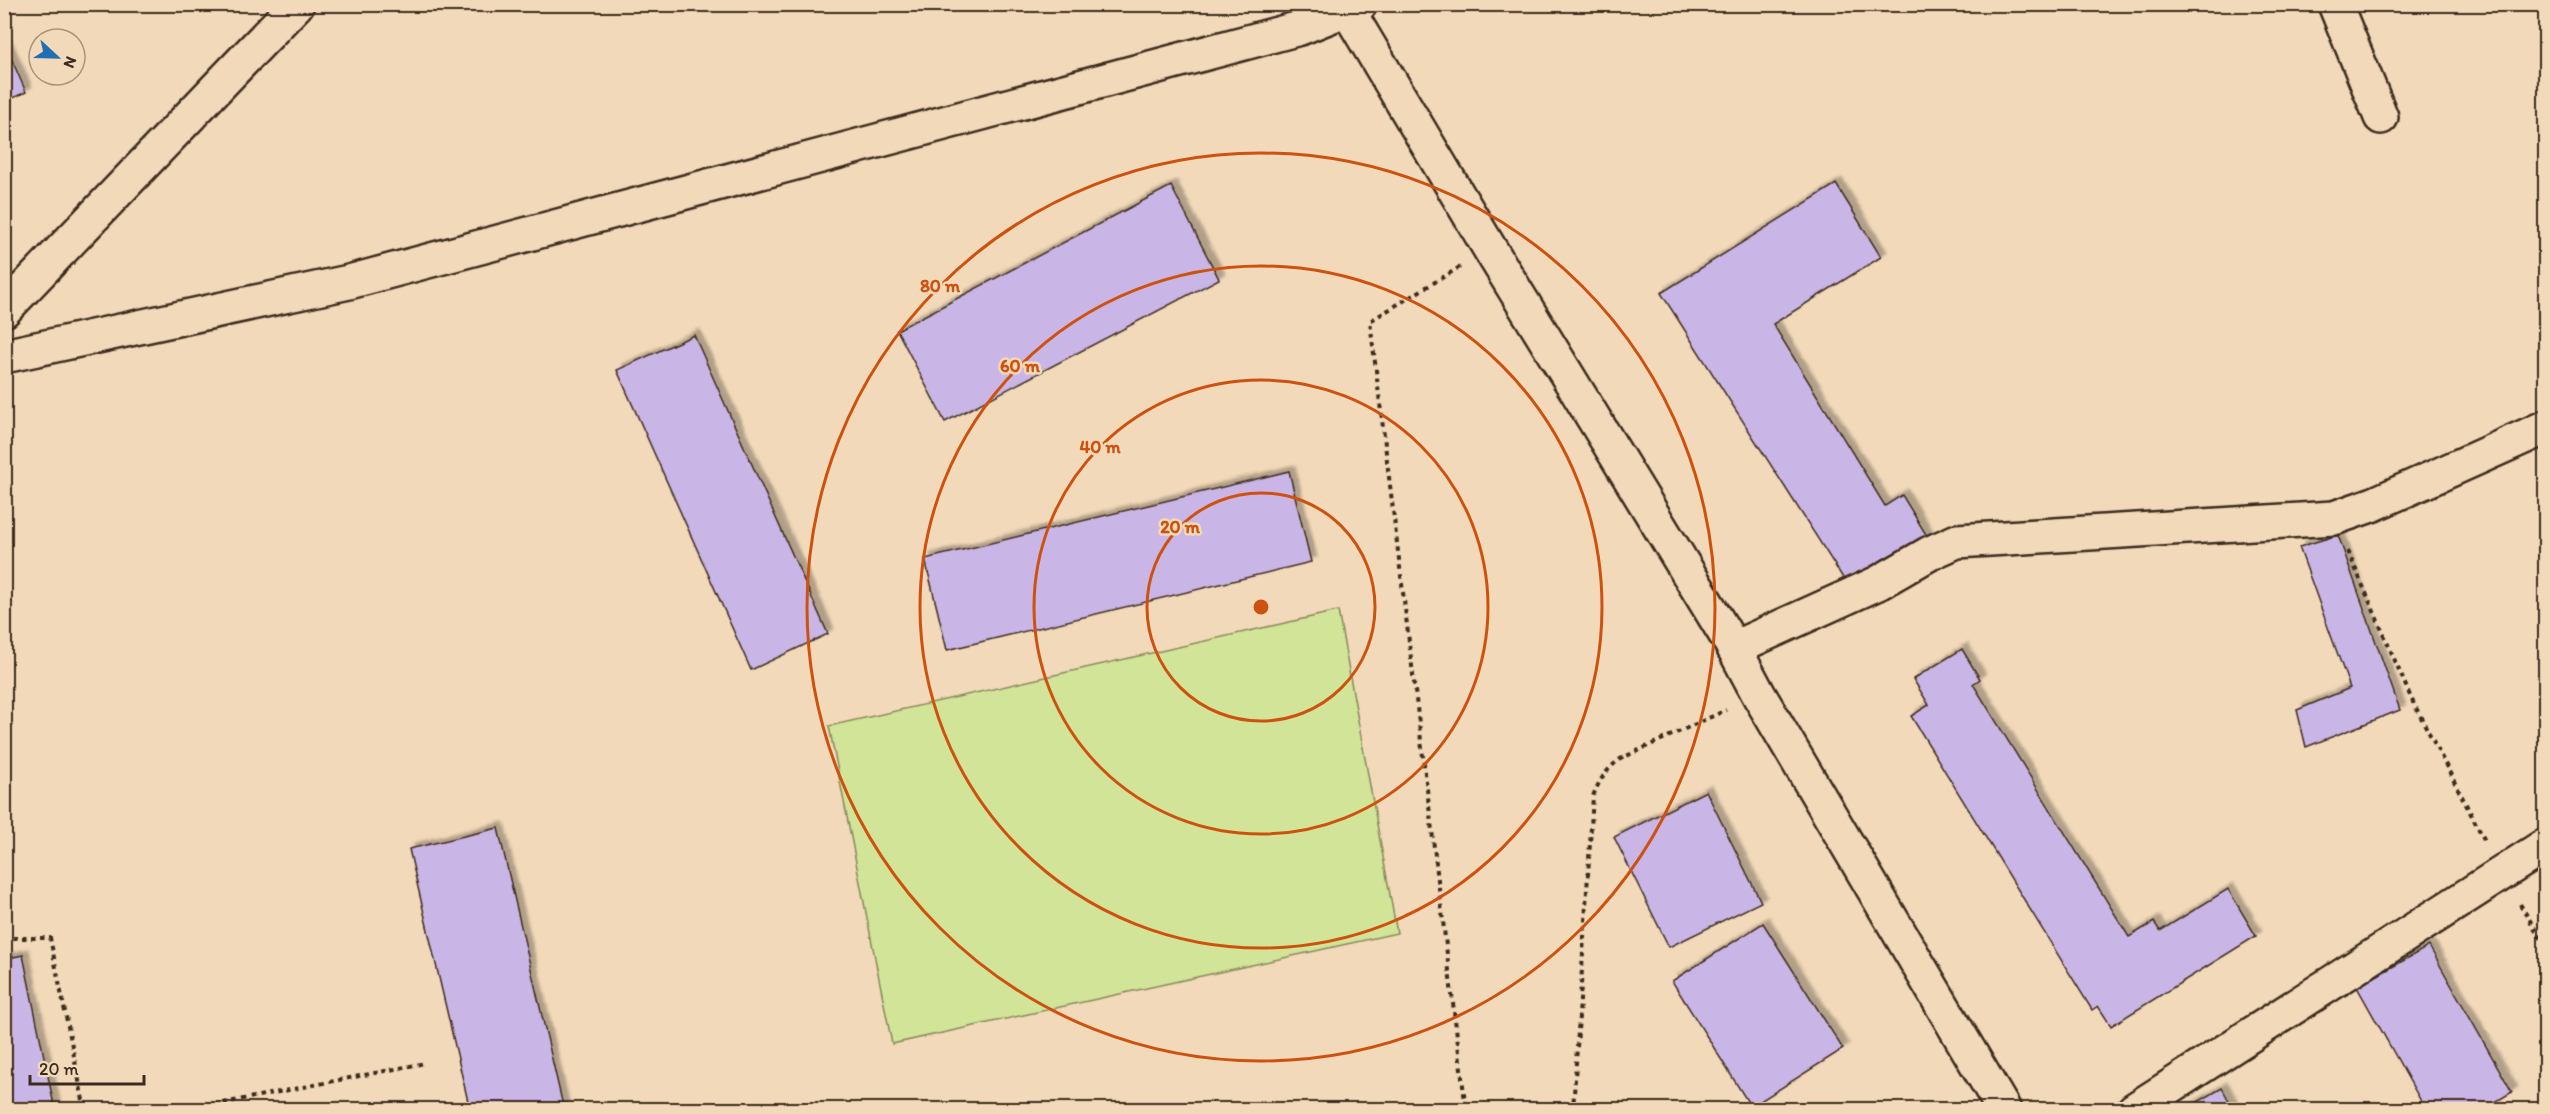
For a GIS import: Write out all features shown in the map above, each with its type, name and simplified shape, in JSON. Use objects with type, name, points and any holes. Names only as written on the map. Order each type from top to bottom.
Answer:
[{"type":"street","points":[[4,310],[297,4]]},
{"type":"street","points":[[2335,4],[2381,117]]},
{"type":"street","points":[[4,356],[349,282],[1296,16],[1353,7],[1490,249],[1734,648],[2004,1110]]},
{"type":"street","points":[[1734,648],[1870,587],[1930,553],[1958,541],[2334,518],[2374,504],[2546,428]]},
{"type":"street","points":[[2134,1110],[2546,845]]},
{"type":"path","points":[[1466,1110],[1370,321],[1490,249]]},
{"type":"path","points":[[2334,518],[2410,698],[2502,873],[2546,947]]},
{"type":"path","points":[[1573,1110],[1593,796],[1599,781],[1609,767],[1622,758],[1760,695]]},
{"type":"path","points":[[4,938],[50,938],[85,1110]]},
{"type":"path","points":[[188,1110],[425,1063]]},
{"type":"green space","points":[[1338,611],[1397,933],[892,1044],[829,726]]},
{"type":"building","points":[[4,42],[26,92],[4,102]]},
{"type":"building","points":[[1836,184],[1881,257],[1773,324],[1885,506],[1902,495],[1930,541],[1850,589],[1661,293]]},
{"type":"building","points":[[1171,186],[1219,279],[945,422],[897,330]]},
{"type":"building","points":[[694,335],[828,634],[751,670],[617,370]]},
{"type":"building","points":[[1289,471],[1311,562],[947,650],[925,559]]},
{"type":"building","points":[[2338,535],[2400,710],[2306,747],[2297,710],[2350,688],[2299,547]]},
{"type":"building","points":[[1962,649],[1980,679],[1973,684],[2129,937],[2154,922],[2160,931],[2228,889],[2256,936],[2111,1026],[2098,1006],[2092,1010],[1911,716],[1929,705],[1913,679]]},
{"type":"building","points":[[1706,791],[1761,902],[1669,947],[1614,837]]},
{"type":"building","points":[[498,828],[564,1110],[470,1110],[409,849]]},
{"type":"building","points":[[1763,923],[1843,1049],[1751,1107],[1672,981]]},
{"type":"building","points":[[2429,946],[2512,1092],[2482,1110],[2426,1110],[2357,987]]},
{"type":"building","points":[[23,955],[55,1110],[4,1110],[4,959]]},
{"type":"building","points":[[2222,1088],[2234,1110],[2184,1110]]}]
